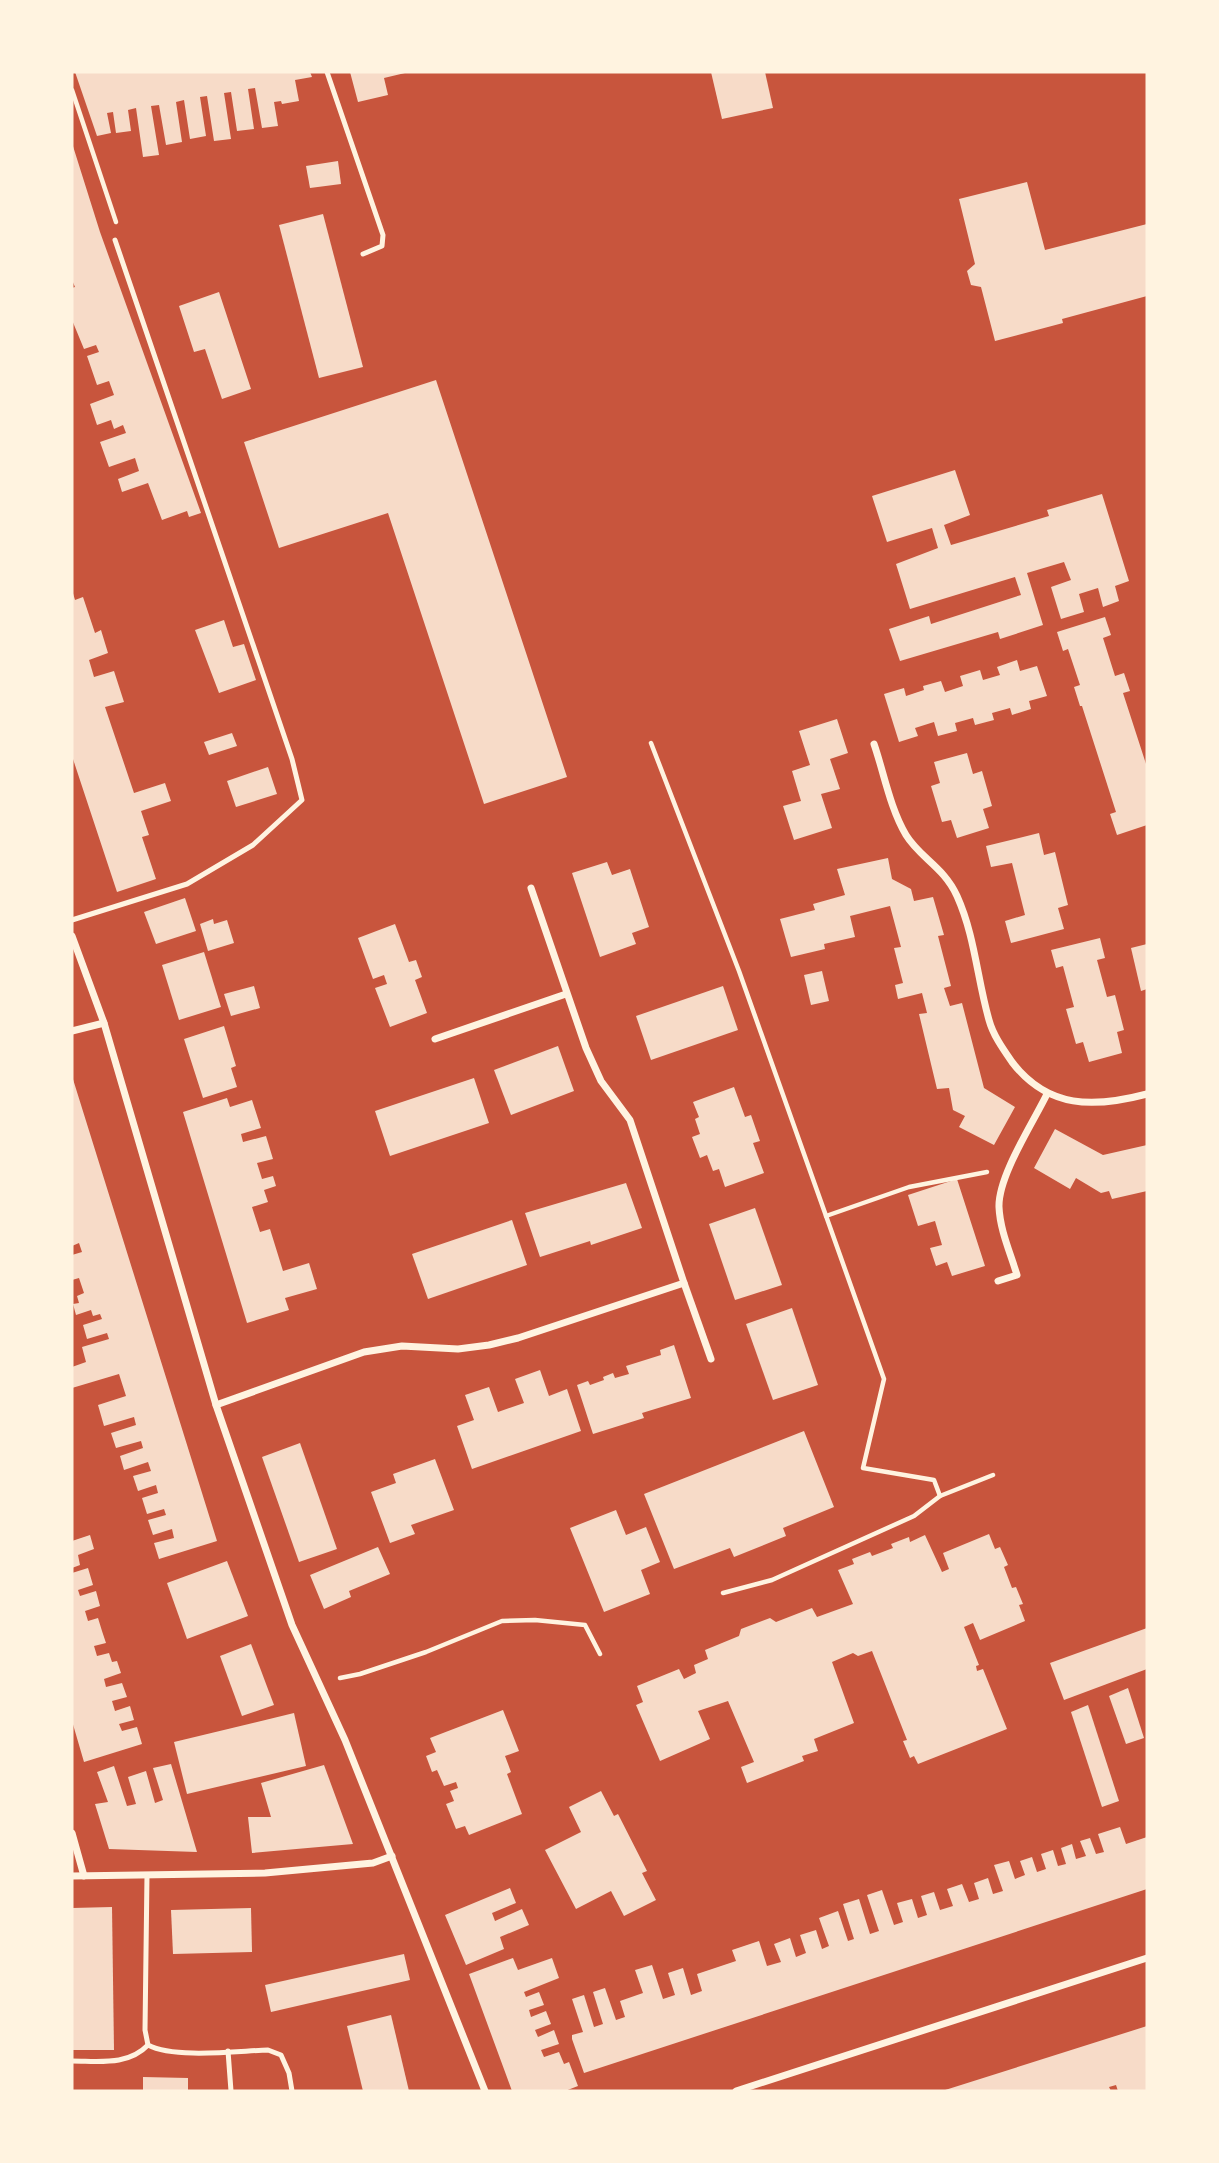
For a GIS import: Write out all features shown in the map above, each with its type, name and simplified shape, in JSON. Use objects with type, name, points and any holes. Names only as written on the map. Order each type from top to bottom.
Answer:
[{"type":"street","points":[[874,744],[906,836],[944,873],[957,895],[971,934],[989,1022],[1001,1046],[1026,1079],[1047,1094],[1072,1101],[1116,1102],[1147,1094]]},
{"type":"street","points":[[531,888],[566,993],[601,1081],[630,1120],[710,1359]]},
{"type":"street","points":[[72,936],[104,1023],[216,1405],[292,1625],[345,1740],[485,2091]]},
{"type":"street","points":[[435,1039],[566,993]]},
{"type":"street","points":[[72,1031],[104,1023]]},
{"type":"street","points":[[998,1281],[1017,1275],[1002,1229],[999,1205],[1002,1182],[1047,1094]]},
{"type":"street","points":[[216,1405],[363,1352],[402,1346],[458,1349],[489,1345],[518,1338],[684,1283]]},
{"type":"street","points":[[72,1833],[84,1876]]},
{"type":"street","points":[[72,1876],[265,1873],[373,1863],[392,1856]]},
{"type":"street","points":[[736,2091],[1147,1958]]},
{"type":"lane","points":[[327,72],[383,234],[382,246],[363,254]]},
{"type":"lane","points":[[72,920],[187,884],[253,845],[302,800],[292,759],[115,240]]},
{"type":"lane","points":[[147,1875],[145,2030],[148,2045]]},
{"type":"lane","points":[[148,2045],[158,2050],[268,2050],[281,2055],[289,2073],[292,2091]]},
{"type":"lane","points":[[72,2061],[124,2060],[139,2054],[148,2045]]},
{"type":"lane","points":[[228,2051],[231,2091]]},
{"type":"path","points":[[72,90],[116,223],[115,240]]},
{"type":"path","points":[[652,743],[738,971],[884,1380],[863,1468],[934,1480],[940,1496]]},
{"type":"path","points":[[826,1216],[909,1187],[1009,1169]]},
{"type":"path","points":[[723,1592],[772,1580],[914,1516],[940,1496],[993,1475]]},
{"type":"path","points":[[318,1682],[360,1674],[426,1652],[502,1621],[535,1620],[585,1625],[600,1654]]},
{"type":"building","points":[[75,72],[310,72],[312,77],[295,80],[299,101],[282,104],[281,101],[274,102],[278,126],[262,128],[255,88],[248,89],[254,129],[237,131],[231,92],[224,93],[231,139],[214,141],[207,96],[200,97],[206,136],[190,139],[184,100],[176,102],[182,142],[166,145],[159,105],[151,106],[159,155],[143,157],[136,108],[128,110],[131,131],[116,133],[113,112],[107,113],[111,133],[97,136]]},
{"type":"building","points":[[350,72],[405,73],[384,78],[388,95],[358,102]]},
{"type":"building","points":[[711,72],[765,72],[773,108],[722,119]]},
{"type":"building","points":[[72,143],[100,232],[201,513],[189,517],[187,511],[162,520],[148,483],[122,492],[118,479],[139,471],[135,458],[109,467],[100,442],[126,433],[123,425],[114,429],[111,420],[97,425],[90,404],[114,395],[109,381],[97,385],[87,356],[99,352],[96,345],[84,349],[72,320],[72,288],[75,287],[72,280]]},
{"type":"building","points":[[338,161],[341,184],[310,188],[306,166]]},
{"type":"building","points":[[1027,182],[1045,250],[1147,224],[1147,296],[995,341],[981,287],[971,285],[967,271],[975,264],[959,199]]},
{"type":"building","points":[[323,214],[363,367],[319,378],[279,225]]},
{"type":"building","points":[[219,292],[251,389],[222,399],[205,349],[194,352],[179,306]]},
{"type":"building","points":[[436,380],[567,777],[484,804],[388,513],[279,548],[244,442]]},
{"type":"building","points":[[955,470],[970,515],[944,525],[951,545],[1049,516],[1047,510],[1102,494],[1129,581],[1115,586],[1119,601],[1103,607],[1098,588],[1079,594],[1084,612],[1061,619],[1051,587],[1071,580],[1064,562],[1027,573],[1043,625],[1000,639],[998,632],[900,661],[889,629],[929,616],[931,624],[1021,595],[1015,577],[910,609],[896,564],[938,548],[932,528],[887,542],[872,496]]},
{"type":"building","points":[[72,590],[75,600],[83,597],[95,633],[101,630],[108,653],[89,660],[94,677],[114,671],[124,702],[105,707],[134,793],[165,783],[171,801],[141,811],[149,835],[142,837],[156,879],[117,892],[72,756]]},
{"type":"building","points":[[1105,617],[1111,635],[1103,638],[1115,676],[1124,673],[1130,691],[1123,693],[1147,767],[1147,825],[1117,835],[1110,814],[1116,812],[1074,687],[1080,685],[1068,649],[1063,651],[1057,632]]},
{"type":"building","points":[[224,620],[233,647],[244,644],[256,680],[219,693],[195,630]]},
{"type":"building","points":[[1017,660],[1020,671],[1037,666],[1047,696],[1029,701],[1031,709],[1012,715],[1010,708],[992,713],[994,720],[975,725],[973,718],[955,723],[957,731],[938,736],[934,722],[915,728],[918,736],[899,742],[884,694],[904,688],[906,696],[924,690],[923,686],[941,681],[945,692],[963,686],[960,676],[980,670],[983,680],[1000,675],[997,667]]},
{"type":"building","points":[[837,719],[848,753],[830,759],[840,789],[821,794],[832,828],[794,840],[783,806],[801,801],[792,771],[810,765],[799,731]]},
{"type":"building","points":[[232,733],[237,746],[209,755],[204,742]]},
{"type":"building","points":[[967,753],[973,774],[982,771],[992,806],[983,809],[989,828],[957,838],[951,820],[942,822],[931,786],[940,783],[934,762]]},
{"type":"building","points":[[268,767],[277,794],[236,807],[227,781]]},
{"type":"building","points":[[1039,833],[1044,855],[1055,852],[1068,905],[1058,908],[1064,929],[1011,943],[1005,921],[1025,915],[1012,863],[991,867],[986,846]]},
{"type":"building","points":[[888,858],[892,879],[911,889],[914,901],[933,897],[944,935],[938,936],[951,986],[944,988],[950,1006],[962,1003],[984,1088],[1015,1107],[994,1145],[959,1127],[965,1116],[953,1110],[949,1088],[937,1089],[919,1014],[927,1013],[922,993],[898,999],[895,985],[903,983],[894,948],[901,947],[890,906],[850,916],[855,937],[824,944],[825,949],[791,957],[780,919],[815,910],[813,904],[845,895],[837,869]]},
{"type":"building","points":[[607,862],[612,875],[630,869],[649,927],[632,933],[636,944],[600,957],[572,873]]},
{"type":"building","points":[[185,898],[196,931],[156,944],[144,912]]},
{"type":"building","points":[[213,919],[214,924],[227,920],[234,943],[208,951],[200,924]]},
{"type":"building","points":[[395,924],[409,962],[416,960],[422,977],[415,980],[427,1013],[390,1027],[375,988],[387,984],[384,975],[373,979],[358,938]]},
{"type":"building","points":[[1100,938],[1105,958],[1097,960],[1107,997],[1115,995],[1124,1030],[1117,1032],[1122,1053],[1089,1062],[1083,1042],[1076,1044],[1066,1009],[1074,1007],[1063,966],[1056,968],[1051,950]]},
{"type":"building","points":[[1147,944],[1147,989],[1141,991],[1131,948]]},
{"type":"building","points":[[204,952],[221,1007],[179,1020],[162,965]]},
{"type":"building","points":[[822,971],[829,1001],[811,1005],[804,975]]},
{"type":"building","points":[[254,986],[260,1008],[231,1016],[224,994]]},
{"type":"building","points":[[723,986],[738,1030],[651,1060],[636,1016]]},
{"type":"building","points":[[224,1026],[236,1066],[231,1068],[237,1087],[203,1098],[184,1039]]},
{"type":"building","points":[[558,1046],[574,1091],[511,1115],[494,1070]]},
{"type":"building","points":[[72,1076],[217,1541],[159,1559],[154,1543],[174,1538],[172,1529],[153,1535],[148,1520],[166,1515],[164,1509],[147,1514],[142,1498],[158,1493],[156,1485],[138,1491],[133,1476],[151,1471],[148,1462],[124,1470],[120,1456],[143,1448],[141,1441],[116,1448],[111,1433],[136,1425],[134,1417],[104,1426],[98,1405],[126,1396],[119,1374],[72,1388],[72,1367],[86,1362],[82,1347],[109,1339],[107,1333],[87,1339],[83,1325],[102,1319],[100,1314],[93,1316],[91,1310],[76,1315],[73,1304],[79,1303],[77,1296],[84,1293],[79,1278],[72,1280],[72,1255],[82,1252],[79,1243],[72,1246]]},
{"type":"building","points":[[474,1078],[489,1123],[390,1156],[375,1111]]},
{"type":"building","points":[[734,1087],[745,1117],[751,1115],[760,1141],[753,1143],[764,1173],[725,1187],[719,1169],[713,1171],[707,1155],[700,1158],[692,1137],[700,1134],[695,1119],[699,1117],[693,1102]]},
{"type":"building","points":[[227,1098],[230,1107],[252,1100],[261,1128],[241,1134],[243,1142],[266,1136],[273,1159],[257,1163],[262,1179],[273,1176],[276,1186],[264,1190],[268,1202],[252,1207],[260,1232],[270,1229],[283,1271],[309,1263],[317,1289],[285,1298],[289,1310],[247,1323],[183,1112]]},
{"type":"building","points":[[1055,1129],[1103,1155],[1147,1145],[1147,1191],[1112,1199],[1109,1191],[1101,1193],[1076,1178],[1070,1189],[1034,1168]]},
{"type":"building","points":[[957,1179],[985,1266],[952,1276],[947,1262],[936,1266],[930,1248],[942,1245],[935,1221],[918,1226],[908,1195]]},
{"type":"building","points":[[626,1183],[642,1228],[591,1245],[590,1241],[540,1257],[525,1213]]},
{"type":"building","points":[[755,1208],[782,1285],[735,1300],[709,1224]]},
{"type":"building","points":[[512,1220],[527,1265],[428,1299],[412,1254]]},
{"type":"building","points":[[792,1308],[818,1385],[773,1400],[746,1324]]},
{"type":"building","points":[[674,1345],[691,1398],[642,1413],[644,1418],[593,1434],[577,1385],[588,1381],[590,1385],[613,1373],[615,1378],[629,1374],[626,1366],[661,1355],[660,1350]]},
{"type":"building","points":[[540,1370],[549,1396],[567,1389],[581,1431],[472,1469],[457,1426],[474,1420],[465,1395],[489,1387],[498,1412],[524,1403],[515,1379]]},
{"type":"building","points":[[804,1431],[834,1507],[783,1528],[786,1536],[734,1557],[730,1548],[674,1569],[644,1494]]},
{"type":"building","points":[[300,1443],[337,1549],[299,1562],[262,1457]]},
{"type":"building","points":[[435,1459],[454,1510],[411,1525],[415,1534],[390,1543],[371,1492],[396,1483],[393,1474]]},
{"type":"building","points":[[616,1510],[626,1535],[646,1527],[660,1562],[641,1570],[650,1594],[604,1612],[570,1528]]},
{"type":"building","points":[[989,1534],[995,1549],[1000,1547],[1008,1565],[1004,1567],[1012,1588],[1016,1587],[1023,1604],[1019,1605],[1025,1621],[980,1640],[973,1623],[964,1627],[979,1665],[976,1666],[977,1671],[983,1669],[1007,1729],[918,1764],[914,1756],[910,1758],[903,1741],[907,1740],[872,1651],[858,1656],[853,1653],[832,1662],[854,1723],[814,1739],[818,1751],[802,1756],[804,1761],[747,1783],[741,1767],[754,1762],[728,1701],[698,1711],[710,1739],[660,1761],[636,1705],[643,1702],[637,1686],[679,1669],[684,1679],[696,1673],[694,1665],[708,1659],[705,1650],[739,1636],[741,1629],[770,1618],[776,1622],[812,1608],[817,1617],[853,1604],[838,1570],[854,1564],[852,1559],[870,1552],[872,1556],[893,1548],[891,1544],[909,1537],[910,1542],[925,1535],[942,1572],[949,1569],[943,1553]]},
{"type":"building","points":[[90,1535],[94,1549],[78,1555],[80,1565],[72,1568],[72,1541]]},
{"type":"building","points":[[378,1547],[390,1574],[349,1591],[351,1597],[324,1609],[310,1575]]},
{"type":"building","points":[[227,1561],[248,1616],[187,1639],[167,1583]]},
{"type":"building","points":[[88,1568],[93,1585],[78,1590],[80,1596],[96,1591],[100,1606],[85,1611],[88,1621],[98,1618],[106,1643],[94,1646],[97,1656],[109,1653],[112,1662],[117,1661],[121,1673],[104,1679],[106,1687],[122,1683],[127,1697],[112,1701],[115,1711],[130,1706],[134,1720],[119,1724],[122,1731],[137,1727],[142,1744],[84,1762],[72,1721],[72,1573]]},
{"type":"building","points":[[1147,1628],[1147,1669],[1064,1700],[1050,1663]]},
{"type":"building","points":[[251,1644],[274,1705],[242,1716],[220,1656]]},
{"type":"building","points":[[1128,1688],[1144,1738],[1126,1744],[1109,1696]]},
{"type":"building","points":[[1088,1705],[1119,1801],[1102,1807],[1071,1712]]},
{"type":"building","points":[[503,1710],[519,1751],[505,1756],[511,1772],[507,1774],[522,1814],[469,1835],[465,1826],[456,1829],[446,1804],[454,1801],[450,1791],[458,1788],[456,1782],[444,1786],[437,1770],[432,1772],[426,1756],[436,1752],[430,1738]]},
{"type":"building","points":[[294,1713],[306,1766],[187,1794],[174,1742]]},
{"type":"building","points":[[171,1764],[197,1852],[109,1849],[95,1804],[108,1802],[97,1772],[114,1766],[127,1806],[136,1804],[128,1777],[146,1771],[155,1803],[163,1800],[153,1768]]},
{"type":"building","points":[[324,1765],[353,1844],[252,1853],[248,1817],[271,1817],[261,1783]]},
{"type":"building","points":[[601,1791],[614,1816],[618,1814],[647,1871],[642,1873],[656,1900],[624,1916],[611,1891],[576,1909],[545,1850],[581,1832],[569,1807]]},
{"type":"building","points":[[1120,1827],[1126,1844],[1147,1837],[1147,1889],[584,2073],[572,2039],[572,2035],[583,2032],[572,1999],[584,1995],[594,2027],[603,2024],[593,1992],[605,1988],[616,2020],[625,2017],[620,2001],[643,1993],[635,1970],[652,1965],[663,1999],[675,1995],[668,1973],[683,1968],[691,1995],[702,1991],[697,1974],[736,1961],[732,1950],[759,1941],[767,1966],[781,1962],[774,1944],[790,1938],[796,1957],[806,1953],[800,1935],[816,1930],[822,1949],[829,1946],[819,1918],[838,1911],[848,1941],[854,1939],[843,1904],[859,1899],[870,1934],[879,1931],[867,1895],[882,1890],[894,1925],[903,1922],[897,1903],[912,1899],[918,1918],[927,1915],[921,1896],[934,1892],[940,1910],[953,1906],[947,1889],[962,1884],[969,1902],[979,1899],[974,1883],[988,1878],[993,1894],[1003,1891],[994,1865],[1009,1861],[1015,1879],[1025,1875],[1020,1861],[1032,1857],[1037,1872],[1046,1869],[1041,1854],[1053,1850],[1058,1866],[1066,1864],[1061,1848],[1072,1844],[1076,1859],[1086,1856],[1080,1841],[1090,1838],[1096,1854],[1104,1852],[1098,1834]]},
{"type":"building","points":[[510,1888],[516,1903],[492,1913],[495,1921],[522,1909],[529,1925],[500,1937],[504,1949],[466,1965],[445,1915]]},
{"type":"building","points":[[112,1907],[114,2050],[72,2050],[72,1908]]},
{"type":"building","points":[[251,1908],[252,1952],[173,1954],[171,1910]]},
{"type":"building","points":[[404,1954],[410,1980],[271,2012],[265,1985]]},
{"type":"building","points":[[513,1958],[518,1970],[552,1958],[559,1978],[524,1992],[526,1997],[539,1992],[544,2005],[529,2010],[531,2017],[546,2011],[551,2024],[535,2030],[538,2037],[554,2030],[559,2044],[541,2050],[544,2057],[559,2052],[564,2064],[569,2062],[578,2086],[565,2091],[512,2091],[469,1974]]},
{"type":"building","points":[[391,2015],[409,2091],[363,2091],[347,2026]]},
{"type":"building","points":[[1147,2026],[1147,2091],[1118,2091],[1116,2085],[1109,2087],[1111,2091],[942,2091]]},
{"type":"building","points":[[143,2077],[188,2078],[188,2091],[143,2091]]}]
